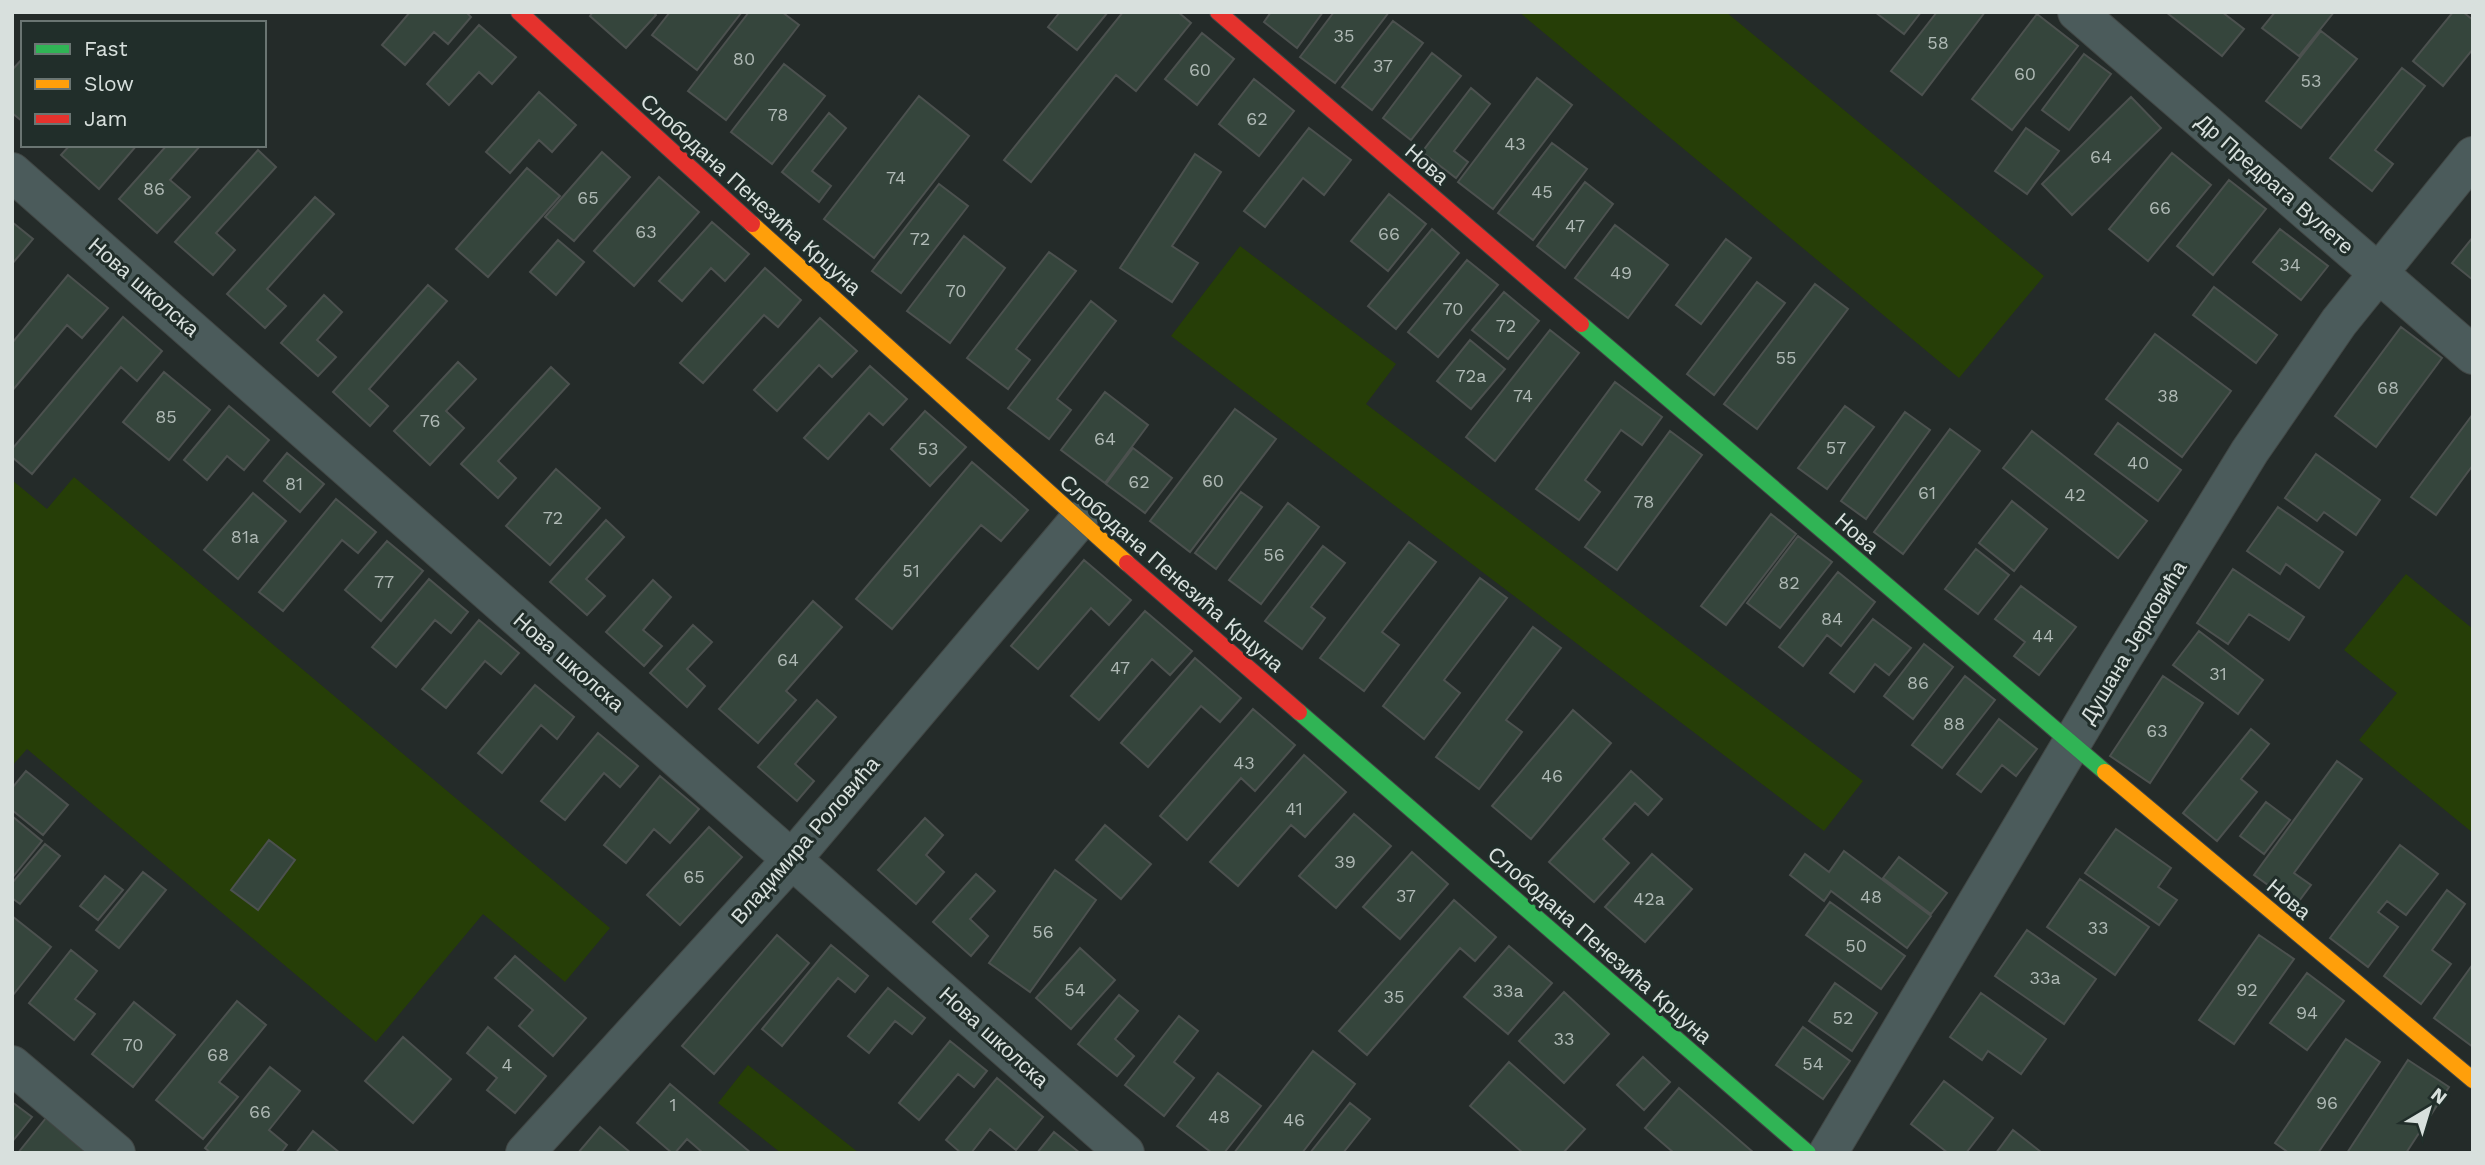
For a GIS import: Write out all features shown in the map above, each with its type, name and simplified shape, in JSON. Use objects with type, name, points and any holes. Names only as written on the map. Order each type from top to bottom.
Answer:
[{"type":"street","name":"Слободана Пенезића Крцуна","points":[[519,12],[1078,521],[1808,1153]]},
{"type":"street","name":"Нова","points":[[1219,12],[2071,744],[2473,1080]]},
{"type":"street","name":"Др Предрага Вулете","points":[[2077,12],[2473,355]]},
{"type":"street","name":"Душана Јерковића","points":[[1828,1153],[2071,744],[2250,451],[2339,322],[2473,156]]},
{"type":"street","name":"Нова школска","points":[[12,172],[1125,1153]]},
{"type":"street","name":"Владимира Роловића","points":[[524,1153],[793,858],[1078,521]]},
{"type":"street","points":[[12,1065],[116,1153]]},
{"type":"green space","points":[[1519,12],[1726,12],[2044,276],[1959,378]]},
{"type":"green space","points":[[1240,246],[1396,364],[1366,404],[1863,781],[1824,831],[1171,336]]},
{"type":"green space","points":[[74,477],[610,928],[565,982],[483,914],[376,1042],[27,749],[12,766],[12,480],[47,509]]},
{"type":"green space","points":[[2406,574],[2473,629],[2473,833],[2359,740],[2397,693],[2344,650]]},
{"type":"green space","points":[[748,1065],[859,1153],[781,1153],[718,1103]]},
{"type":"building","points":[[410,12],[466,12],[471,17],[448,44],[434,32],[405,65],[382,45]]},
{"type":"building","points":[[593,12],[653,12],[656,15],[626,48],[590,16]]},
{"type":"building","points":[[670,12],[741,13],[697,70],[652,35]]},
{"type":"building","points":[[749,12],[782,12],[799,25],[726,120],[688,91]]},
{"type":"building","points":[[1060,12],[1108,12],[1077,50],[1048,27]]},
{"type":"building","points":[[1123,12],[1178,12],[1191,23],[1136,91],[1116,75],[1031,182],[1004,160]]},
{"type":"building","points":[[1271,12],[1323,12],[1297,48],[1264,22]]},
{"type":"building","points":[[1334,12],[1389,12],[1335,83],[1300,57]]},
{"type":"building","points":[[1875,12],[1921,12],[1904,34]]},
{"type":"building","points":[[1937,12],[1985,12],[1922,95],[1891,71]]},
{"type":"building","points":[[2166,12],[2222,12],[2244,29],[2222,56]]},
{"type":"building","points":[[2275,12],[2334,12],[2299,56],[2262,28]]},
{"type":"building","points":[[2453,12],[2463,12],[2473,20],[2473,49],[2443,86],[2413,61]]},
{"type":"building","points":[[2037,14],[2078,46],[2012,130],[1972,99]]},
{"type":"building","points":[[1393,21],[1423,43],[1372,110],[1342,87]]},
{"type":"building","points":[[479,25],[516,57],[492,84],[479,72],[449,105],[427,84]]},
{"type":"building","points":[[2321,31],[2357,59],[2301,128],[2266,101]]},
{"type":"building","points":[[1202,33],[1234,59],[1197,105],[1165,79]]},
{"type":"building","points":[[1432,53],[1461,76],[1411,140],[1383,118]]},
{"type":"building","points":[[2084,54],[2111,74],[2069,130],[2042,110]]},
{"type":"building","points":[[21,60],[21,120],[12,113],[12,70]]},
{"type":"building","points":[[784,64],[825,96],[772,164],[731,132]]},
{"type":"building","points":[[2402,68],[2425,86],[2375,150],[2393,164],[2372,191],[2330,158]]},
{"type":"building","points":[[1537,78],[1572,105],[1493,209],[1458,182]]},
{"type":"building","points":[[1254,79],[1294,111],[1259,156],[1219,124]]},
{"type":"building","points":[[1471,88],[1490,104],[1454,151],[1468,162],[1456,178],[1422,152]]},
{"type":"building","points":[[539,92],[576,125],[552,152],[539,140],[510,173],[486,152]]},
{"type":"building","points":[[919,96],[969,136],[874,258],[824,219]]},
{"type":"building","points":[[2131,97],[2161,128],[2072,215],[2042,184]]},
{"type":"building","points":[[829,113],[846,128],[812,171],[831,186],[819,202],[782,172]]},
{"type":"building","points":[[1309,128],[1351,160],[1324,195],[1303,178],[1265,227],[1244,211]]},
{"type":"building","points":[[2026,128],[2059,151],[2027,194],[1995,171]]},
{"type":"building","points":[[1552,143],[1587,169],[1533,240],[1498,213]]},
{"type":"building","points":[[68,147],[135,147],[99,189],[61,155]]},
{"type":"building","points":[[165,147],[199,147],[170,180],[190,197],[157,233],[119,199]]},
{"type":"building","points":[[258,150],[276,167],[216,233],[235,250],[213,275],[175,242]]},
{"type":"building","points":[[602,152],[630,177],[574,241],[545,217]]},
{"type":"building","points":[[2172,153],[2211,185],[2148,261],[2109,229]]},
{"type":"building","points":[[1195,154],[1221,172],[1172,246],[1198,263],[1172,302],[1120,268]]},
{"type":"building","points":[[527,168],[560,196],[488,277],[456,249]]},
{"type":"building","points":[[659,177],[699,212],[634,286],[594,251]]},
{"type":"building","points":[[2229,180],[2266,209],[2213,275],[2177,246]]},
{"type":"building","points":[[1585,182],[1613,204],[1565,268],[1537,246]]},
{"type":"building","points":[[939,184],[968,206],[901,293],[872,271]]},
{"type":"building","points":[[1389,194],[1426,224],[1388,271],[1351,241]]},
{"type":"building","points":[[315,197],[334,214],[267,289],[286,306],[265,328],[227,294]]},
{"type":"building","points":[[12,222],[33,239],[12,264]]},
{"type":"building","points":[[712,222],[749,254],[725,281],[711,268],[682,301],[659,281]]},
{"type":"building","points":[[1615,225],[1668,265],[1628,318],[1575,278]]},
{"type":"building","points":[[1432,229],[1459,253],[1396,329],[1368,306]]},
{"type":"building","points":[[2280,229],[2328,266],[2301,300],[2253,262]]},
{"type":"building","points":[[964,236],[1005,268],[950,343],[907,311]]},
{"type":"building","points":[[2473,237],[2473,280],[2452,263]]},
{"type":"building","points":[[1726,239],[1751,258],[1701,324],[1676,305]]},
{"type":"building","points":[[558,240],[584,262],[556,295],[530,272]]},
{"type":"building","points":[[1049,252],[1076,271],[1016,349],[1030,360],[1008,389],[967,358]]},
{"type":"building","points":[[1467,260],[1498,285],[1438,357],[1408,332]]},
{"type":"building","points":[[765,268],[801,300],[778,327],[764,315],[703,383],[680,363]]},
{"type":"building","points":[[68,275],[108,308],[82,338],[67,325],[12,391],[12,343]]},
{"type":"building","points":[[1757,282],[1785,303],[1714,395],[1687,374]]},
{"type":"building","points":[[1815,284],[1848,309],[1757,429],[1724,404]]},
{"type":"building","points":[[428,285],[447,301],[369,389],[388,406],[370,426],[333,392]]},
{"type":"building","points":[[2214,287],[2277,335],[2256,363],[2193,315]]},
{"type":"building","points":[[1504,292],[1539,321],[1508,359],[1472,330]]},
{"type":"building","points":[[324,295],[342,312],[317,340],[336,357],[318,376],[281,343]]},
{"type":"building","points":[[1091,301],[1116,321],[1057,399],[1071,410],[1049,439],[1008,408]]},
{"type":"building","points":[[123,317],[162,351],[137,381],[121,367],[32,474],[12,457],[12,449]]},
{"type":"building","points":[[820,318],[857,351],[832,377],[819,365],[777,411],[754,390]]},
{"type":"building","points":[[2401,327],[2442,358],[2376,447],[2335,416]]},
{"type":"building","points":[[1550,330],[1579,353],[1495,461],[1466,437]]},
{"type":"building","points":[[2155,334],[2231,391],[2182,457],[2106,399]]},
{"type":"building","points":[[1470,340],[1505,369],[1471,409],[1437,381]]},
{"type":"building","points":[[458,362],[476,379],[446,411],[464,428],[430,465],[394,431]]},
{"type":"building","points":[[870,366],[907,399],[883,425],[869,413],[828,459],[804,438]]},
{"type":"building","points":[[551,367],[569,384],[498,461],[516,478],[498,498],[461,464]]},
{"type":"building","points":[[164,372],[210,410],[169,460],[123,422]]},
{"type":"building","points":[[1615,382],[1662,417],[1642,445],[1621,430],[1585,480],[1600,492],[1579,520],[1536,489]]},
{"type":"building","points":[[1105,392],[1148,425],[1105,483],[1061,450]]},
{"type":"building","points":[[229,406],[269,440],[244,470],[227,456],[207,480],[184,460]]},
{"type":"building","points":[[1845,406],[1874,427],[1827,489],[1798,468]]},
{"type":"building","points":[[1235,409],[1276,439],[1190,552],[1150,521]]},
{"type":"building","points":[[925,411],[966,447],[930,486],[891,449]]},
{"type":"building","points":[[1905,412],[1930,430],[1866,519],[1841,501]]},
{"type":"building","points":[[2473,414],[2473,465],[2436,515],[2411,497]]},
{"type":"building","points":[[2118,423],[2181,470],[2158,501],[2095,454]]},
{"type":"building","points":[[1950,429],[1980,451],[1903,554],[1874,532]]},
{"type":"building","points":[[1670,431],[1702,455],[1617,570],[1585,547]]},
{"type":"building","points":[[2032,431],[2147,521],[2118,558],[2003,468]]},
{"type":"building","points":[[1133,448],[1172,478],[1145,513],[1106,484]]},
{"type":"building","points":[[287,453],[324,484],[300,512],[264,481]]},
{"type":"building","points":[[2316,454],[2380,500],[2356,535],[2324,512],[2317,521],[2285,498]]},
{"type":"building","points":[[972,462],[1028,510],[1001,541],[981,525],[892,629],[856,599]]},
{"type":"building","points":[[556,469],[600,508],[550,565],[506,526]]},
{"type":"building","points":[[1241,492],[1262,507],[1216,569],[1195,553]]},
{"type":"building","points":[[253,493],[286,521],[238,579],[204,550]]},
{"type":"building","points":[[336,499],[376,532],[358,553],[342,540],[283,611],[259,592]]},
{"type":"building","points":[[2012,501],[2047,529],[2014,571],[1979,543]]},
{"type":"building","points":[[1288,503],[1319,527],[1261,604],[1229,580]]},
{"type":"building","points":[[2278,507],[2343,552],[2319,588],[2286,564],[2280,574],[2247,551]]},
{"type":"building","points":[[1771,514],[1796,534],[1726,625],[1701,606]]},
{"type":"building","points":[[606,520],[624,537],[586,579],[605,596],[587,615],[550,582]]},
{"type":"building","points":[[1798,536],[1832,562],[1780,628],[1747,603]]},
{"type":"building","points":[[387,541],[423,571],[381,621],[345,590]]},
{"type":"building","points":[[1409,542],[1436,562],[1382,632],[1399,645],[1364,691],[1320,658]]},
{"type":"building","points":[[1323,546],[1345,563],[1311,607],[1325,618],[1302,649],[1265,621]]},
{"type":"building","points":[[1976,549],[2009,575],[1978,614],[1945,589]]},
{"type":"building","points":[[1084,560],[1131,600],[1109,625],[1091,608],[1038,669],[1011,646]]},
{"type":"building","points":[[2233,569],[2304,617],[2289,640],[2249,614],[2228,644],[2197,623]]},
{"type":"building","points":[[1838,572],[1875,602],[1841,646],[1827,635],[1803,666],[1779,647]]},
{"type":"building","points":[[1480,578],[1507,598],[1444,680],[1460,693],[1424,739],[1383,706]]},
{"type":"building","points":[[429,579],[468,612],[451,633],[435,620],[396,667],[372,647]]},
{"type":"building","points":[[653,580],[671,597],[643,630],[662,646],[644,666],[606,632]]},
{"type":"building","points":[[2021,586],[2076,627],[2039,675],[2014,656],[2025,642],[1995,619]]},
{"type":"building","points":[[813,601],[842,627],[786,691],[796,700],[758,743],[719,709]]},
{"type":"building","points":[[1145,611],[1192,651],[1170,675],[1152,659],[1099,720],[1071,696]]},
{"type":"building","points":[[1873,619],[1911,648],[1889,675],[1875,664],[1854,692],[1830,673]]},
{"type":"building","points":[[479,620],[519,653],[501,674],[485,661],[446,708],[422,689]]},
{"type":"building","points":[[693,625],[712,642],[687,669],[705,686],[687,707],[650,673]]},
{"type":"building","points":[[1533,627],[1561,648],[1506,720],[1522,732],[1479,789],[1436,757]]},
{"type":"building","points":[[2199,631],[2263,680],[2238,714],[2173,665]]},
{"type":"building","points":[[1924,644],[1953,667],[1913,719],[1884,696]]},
{"type":"building","points":[[1195,658],[1241,698],[1220,722],[1201,706],[1148,767],[1121,743]]},
{"type":"building","points":[[1965,676],[1995,700],[1942,768],[1912,745]]},
{"type":"building","points":[[2163,676],[2203,703],[2150,783],[2110,756]]},
{"type":"building","points":[[535,685],[574,717],[557,739],[541,725],[502,773],[478,753]]},
{"type":"building","points":[[817,700],[836,717],[795,764],[814,781],[797,801],[758,767]]},
{"type":"building","points":[[1253,709],[1295,745],[1255,791],[1241,778],[1187,840],[1160,816]]},
{"type":"building","points":[[1573,710],[1611,743],[1531,839],[1492,806]]},
{"type":"building","points":[[1999,719],[2037,749],[2016,776],[2002,765],[1981,792],[1957,774]]},
{"type":"building","points":[[2251,729],[2269,744],[2241,779],[2257,792],[2217,841],[2183,813]]},
{"type":"building","points":[[598,733],[638,766],[620,787],[604,773],[565,820],[541,801]]},
{"type":"building","points":[[1304,755],[1346,792],[1305,837],[1291,825],[1238,886],[1210,862]]},
{"type":"building","points":[[2337,761],[2362,779],[2294,873],[2311,885],[2296,905],[2254,875]]},
{"type":"building","points":[[26,771],[68,805],[43,835],[12,810],[12,788]]},
{"type":"building","points":[[1631,771],[1662,799],[1648,815],[1635,803],[1603,839],[1629,863],[1594,902],[1549,862]]},
{"type":"building","points":[[660,776],[699,809],[670,843],[654,829],[626,863],[604,845]]},
{"type":"building","points":[[2266,802],[2290,820],[2264,854],[2240,836]]},
{"type":"building","points":[[1354,814],[1391,846],[1336,908],[1299,876]]},
{"type":"building","points":[[12,816],[42,841],[12,878]]},
{"type":"building","points":[[925,818],[943,835],[926,855],[944,872],[916,904],[878,870]]},
{"type":"building","points":[[1105,825],[1151,864],[1121,899],[1076,860]]},
{"type":"building","points":[[709,827],[742,857],[680,925],[647,895]]},
{"type":"building","points":[[2116,829],[2171,868],[2158,887],[2177,900],[2159,925],[2085,873]]},
{"type":"building","points":[[269,840],[295,860],[258,910],[231,890]]},
{"type":"building","points":[[45,844],[60,856],[20,904],[12,898],[12,883]]},
{"type":"building","points":[[2400,845],[2438,874],[2406,915],[2387,901],[2378,912],[2398,927],[2368,967],[2330,938]]},
{"type":"building","points":[[1844,851],[1931,916],[1907,948],[1831,891],[1824,901],[1790,875],[1805,854],[1829,872]]},
{"type":"building","points":[[1412,852],[1448,884],[1400,939],[1363,907]]},
{"type":"building","points":[[1652,854],[1692,889],[1645,942],[1605,907]]},
{"type":"building","points":[[1899,857],[1947,893],[1931,914],[1883,878]]},
{"type":"building","points":[[1055,870],[1096,900],[1030,992],[989,963]]},
{"type":"building","points":[[143,872],[166,890],[119,948],[96,930]]},
{"type":"building","points":[[976,874],[995,891],[970,919],[988,936],[971,956],[933,922]]},
{"type":"building","points":[[105,876],[123,890],[98,920],[80,906]]},
{"type":"building","points":[[2080,879],[2149,927],[2115,975],[2047,927]]},
{"type":"building","points":[[2447,890],[2465,904],[2432,950],[2451,964],[2421,1004],[2384,976]]},
{"type":"building","points":[[1454,900],[1496,937],[1475,961],[1460,948],[1367,1055],[1339,1031]]},
{"type":"building","points":[[1830,902],[1905,956],[1881,989],[1806,935]]},
{"type":"building","points":[[12,916],[51,947],[13,995],[12,994]]},
{"type":"building","points":[[2027,930],[2096,979],[2064,1024],[1995,976]]},
{"type":"building","points":[[777,935],[809,963],[714,1074],[682,1046]]},
{"type":"building","points":[[2259,935],[2294,959],[2234,1044],[2199,1020]]},
{"type":"building","points":[[831,945],[868,976],[855,992],[838,978],[782,1046],[762,1029]]},
{"type":"building","points":[[1509,946],[1552,983],[1508,1034],[1464,997]]},
{"type":"building","points":[[1080,948],[1115,980],[1071,1029],[1036,998]]},
{"type":"building","points":[[71,950],[97,971],[75,999],[95,1014],[74,1040],[29,1003]]},
{"type":"building","points":[[515,956],[586,1018],[553,1056],[519,1026],[533,1010],[495,978]]},
{"type":"building","points":[[2473,964],[2473,1047],[2434,1018]]},
{"type":"building","points":[[2307,973],[2344,1001],[2307,1050],[2270,1023]]},
{"type":"building","points":[[1835,983],[1877,1013],[1852,1051],[1809,1021]]},
{"type":"building","points":[[888,988],[925,1018],[912,1034],[895,1021],[869,1053],[848,1036]]},
{"type":"building","points":[[1564,992],[1609,1034],[1564,1083],[1519,1041]]},
{"type":"building","points":[[1981,993],[2046,1039],[2021,1074],[1988,1051],[1982,1060],[1950,1037]]},
{"type":"building","points":[[1119,995],[1138,1011],[1115,1039],[1134,1056],[1117,1076],[1078,1044]]},
{"type":"building","points":[[237,1001],[266,1025],[219,1082],[238,1097],[203,1139],[156,1100]]},
{"type":"building","points":[[134,1002],[175,1035],[133,1087],[92,1054]]},
{"type":"building","points":[[1179,1016],[1198,1031],[1174,1062],[1194,1078],[1164,1116],[1125,1085]]},
{"type":"building","points":[[488,1027],[546,1076],[515,1113],[487,1090],[497,1078],[467,1053]]},
{"type":"building","points":[[1803,1027],[1850,1061],[1823,1099],[1776,1065]]},
{"type":"building","points":[[403,1037],[451,1079],[413,1123],[365,1081]]},
{"type":"building","points":[[2346,1039],[2380,1062],[2318,1153],[2289,1153],[2275,1143]]},
{"type":"building","points":[[950,1041],[987,1071],[974,1087],[958,1074],[919,1120],[899,1103]]},
{"type":"building","points":[[1313,1051],[1355,1084],[1302,1153],[1234,1153]]},
{"type":"building","points":[[1643,1057],[1670,1082],[1644,1110],[1617,1085]]},
{"type":"building","points":[[2408,1060],[2449,1087],[2406,1153],[2347,1153]]},
{"type":"building","points":[[1509,1062],[1585,1129],[1563,1153],[1523,1153],[1470,1106]]},
{"type":"building","points":[[270,1067],[300,1091],[269,1130],[287,1145],[281,1153],[211,1153],[205,1148]]},
{"type":"building","points":[[1218,1073],[1261,1106],[1224,1153],[1212,1153],[1177,1126]]},
{"type":"building","points":[[997,1078],[1043,1117],[1016,1150],[990,1129],[971,1153],[961,1153],[946,1140]]},
{"type":"building","points":[[1944,1081],[1993,1118],[1966,1153],[1948,1153],[1911,1124]]},
{"type":"building","points":[[670,1084],[751,1153],[703,1153],[687,1139],[672,1153],[637,1123]]},
{"type":"building","points":[[1679,1088],[1754,1153],[1674,1153],[1645,1128]]},
{"type":"building","points":[[12,1102],[32,1117],[12,1142]]},
{"type":"building","points":[[1350,1103],[1370,1119],[1343,1153],[1310,1153]]},
{"type":"building","points":[[50,1113],[91,1153],[18,1153]]},
{"type":"building","points":[[600,1127],[631,1153],[578,1153]]},
{"type":"building","points":[[2013,1130],[2041,1152],[1996,1153]]},
{"type":"building","points":[[313,1131],[340,1153],[296,1153]]},
{"type":"building","points":[[1054,1132],[1080,1153],[1037,1153]]},
{"type":"traffic: fast","points":[[1581,324],[2105,772]]},
{"type":"traffic: fast","points":[[1299,712],[1808,1153]]},
{"type":"traffic: slow","points":[[752,224],[1127,563]]},
{"type":"traffic: slow","points":[[2105,772],[2473,1080]]},
{"type":"traffic: jam","points":[[519,12],[752,224]]},
{"type":"traffic: jam","points":[[1218,12],[1581,324]]},
{"type":"traffic: jam","points":[[1127,563],[1299,712]]}]
